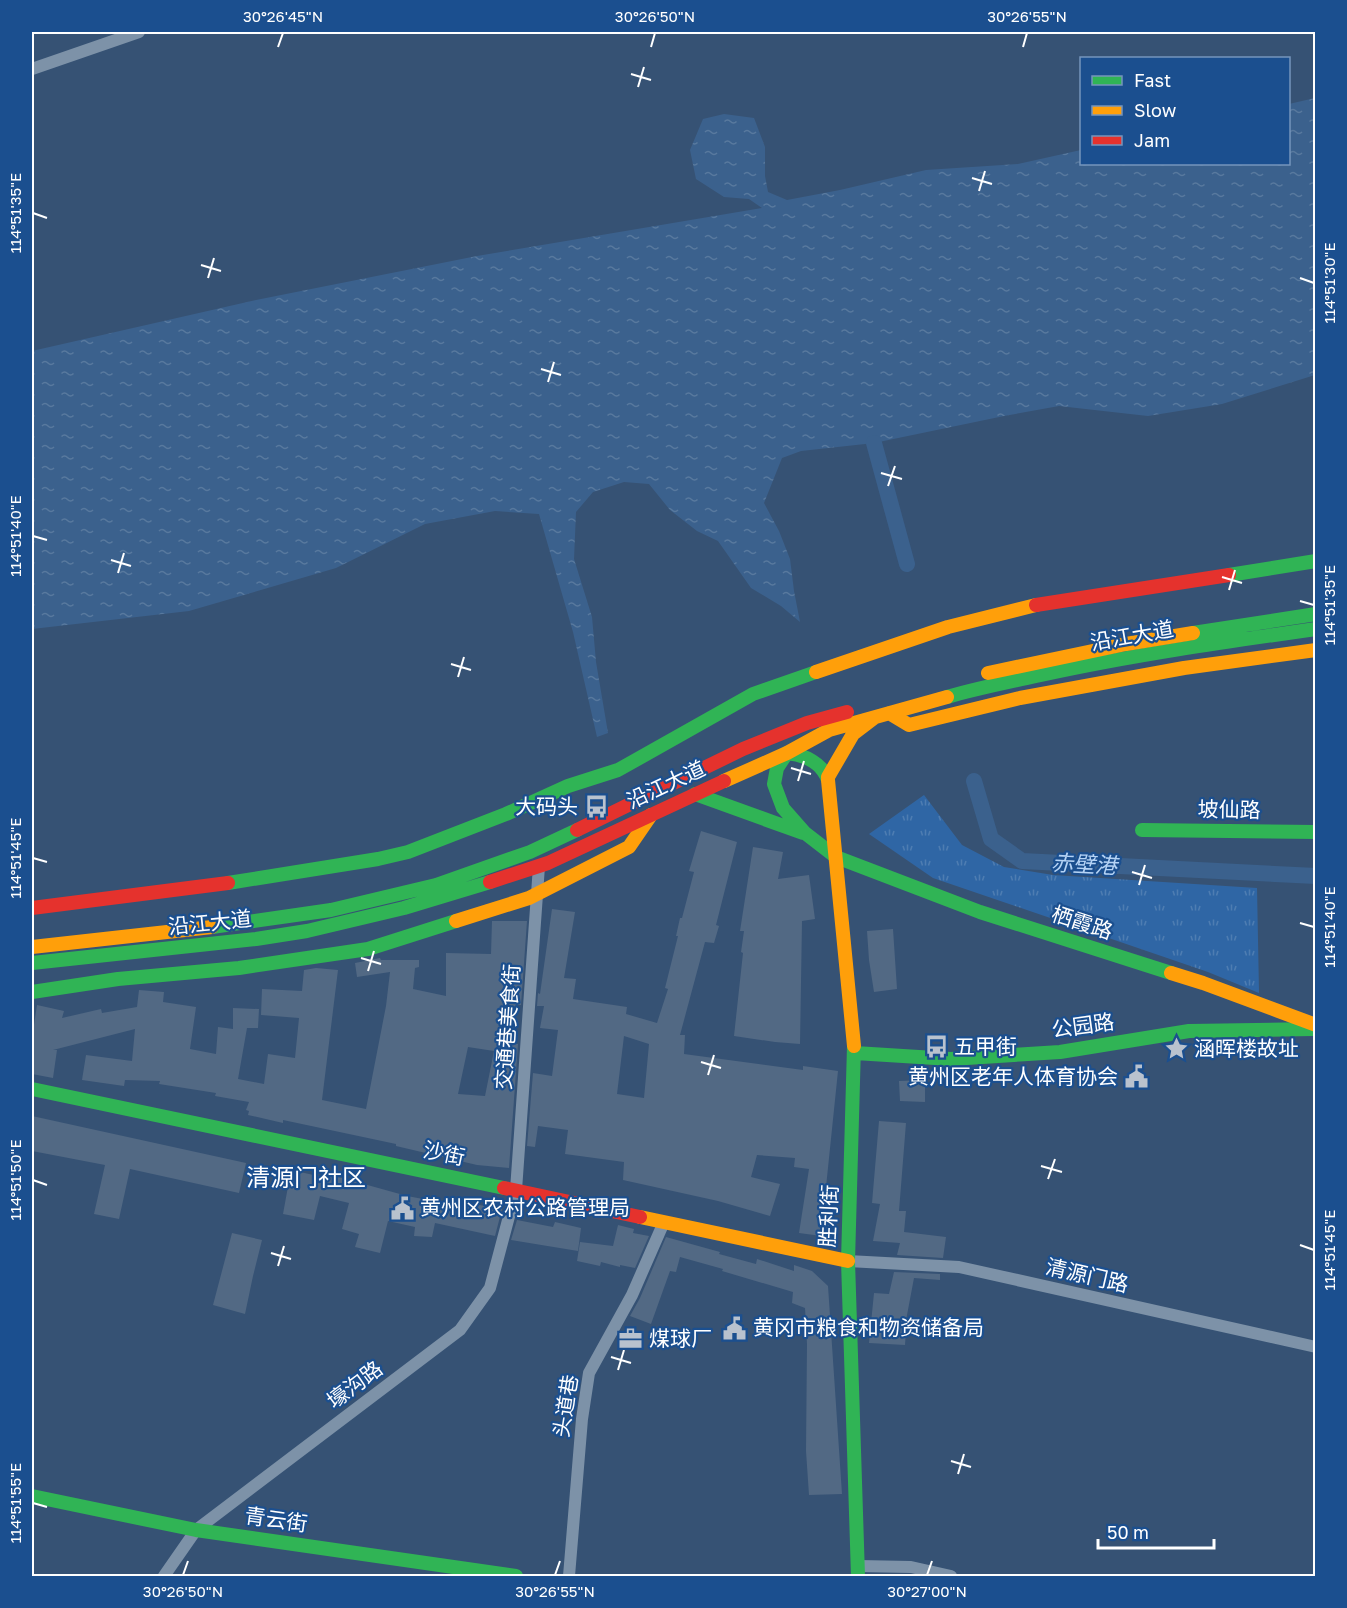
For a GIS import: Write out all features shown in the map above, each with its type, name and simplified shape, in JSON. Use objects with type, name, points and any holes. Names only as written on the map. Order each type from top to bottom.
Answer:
[{"type":"street","points":[[32,69],[138,32]]},
{"type":"street","points":[[32,908],[212,886],[408,852],[506,814],[568,786],[618,770],[753,694],[948,627],[1040,604],[1316,561]]},
{"type":"street","name":"沿江大道","points":[[32,947],[235,924],[332,910],[436,885],[530,852],[743,749],[807,723],[954,681],[1019,666],[1126,644],[1316,614]]},
{"type":"street","name":"沿江大道","points":[[32,963],[256,939],[307,931],[404,908],[548,863],[786,753],[829,730],[970,690],[1087,665],[1208,644],[1316,629]]},
{"type":"street","points":[[786,753],[798,754],[817,763],[828,777],[853,734],[882,715],[909,725],[1032,696],[1184,668],[1316,650]]},
{"type":"street","points":[[805,833],[783,808],[774,784],[777,768],[807,723]]},
{"type":"street","name":"胜利街","points":[[828,777],[855,1053],[848,1261],[858,1571]]},
{"type":"street","points":[[695,794],[805,833]]},
{"type":"street","points":[[32,992],[117,979],[239,968],[368,949],[529,898],[629,847],[651,814]]},
{"type":"street","name":"坡仙路","points":[[1142,830],[1316,832]]},
{"type":"street","name":"栖霞路","points":[[805,833],[836,857],[980,912],[1203,983],[1316,1027]]},
{"type":"street","name":"交通巷美食街","points":[[516,1190],[539,866]]},
{"type":"street","name":"公园路","points":[[855,1053],[951,1059],[1060,1052],[1189,1031],[1316,1027]]},
{"type":"street","name":"沙街","points":[[32,1089],[848,1261]]},
{"type":"street","name":"壕沟路","points":[[164,1576],[196,1530],[460,1330],[490,1288],[516,1190]]},
{"type":"street","name":"头道巷","points":[[569,1576],[582,1419],[589,1373],[632,1295],[664,1222]]},
{"type":"street","name":"清源门路","points":[[848,1261],[959,1267],[1316,1347]]},
{"type":"street","name":"青云街","points":[[32,1496],[196,1530],[273,1540],[437,1571],[516,1576]]},
{"type":"street","points":[[858,1571],[911,1567],[951,1576]]},
{"type":"green space","points":[[924,795],[962,845],[1004,867],[1053,875],[1257,888],[1259,993],[1208,972],[933,878],[869,834]]},
{"type":"water","points":[[1315,98],[1315,375],[1222,404],[1148,416],[1059,406],[874,443],[801,451],[782,458],[764,503],[779,531],[790,559],[800,622],[781,606],[751,588],[718,541],[697,531],[670,510],[649,484],[624,482],[593,492],[576,512],[574,559],[592,617],[596,662],[608,733],[597,737],[573,632],[539,514],[495,511],[425,524],[336,568],[189,611],[32,629],[32,351],[256,300],[477,256],[762,208],[749,199],[724,197],[696,179],[690,150],[703,119],[724,114],[754,118],[765,147],[765,176],[768,192],[787,200],[926,170],[1018,164],[1080,150],[1080,165],[1290,165],[1290,104]]},
{"type":"building","points":[[701,831],[737,842],[716,925],[719,926],[714,943],[705,942],[680,1035],[685,1035],[684,1054],[803,1070],[803,1066],[838,1071],[826,1187],[837,1189],[829,1237],[799,1233],[809,1169],[794,1167],[795,1158],[757,1155],[751,1177],[780,1184],[770,1216],[718,1201],[623,1180],[624,1162],[565,1154],[568,1130],[538,1126],[535,1147],[527,1146],[533,1073],[552,1076],[558,1030],[540,1028],[544,1006],[537,1006],[552,909],[575,912],[564,978],[576,979],[573,999],[627,1007],[626,1014],[657,1023],[668,989],[665,988],[678,936],[676,936],[680,918],[682,918],[694,872],[689,871]],"holes":[[[624,1036],[649,1044],[644,1098],[617,1094]]]},
{"type":"building","points":[[753,847],[783,852],[778,879],[809,875],[815,919],[802,921],[800,1044],[734,1036],[743,953],[741,952],[744,931],[740,931]]},
{"type":"building","points":[[492,921],[527,921],[521,1005],[517,1005],[512,1043],[518,1044],[509,1168],[477,1165],[396,1146],[396,1144],[283,1120],[283,1123],[248,1115],[249,1111],[246,1110],[249,1102],[215,1096],[216,1093],[159,1084],[160,1081],[125,1080],[124,1086],[82,1080],[86,1055],[132,1061],[135,1029],[53,1050],[57,1050],[53,1078],[32,1074],[32,1038],[37,1005],[64,1011],[62,1018],[101,1009],[102,1013],[137,1007],[139,990],[164,992],[163,1002],[196,1007],[190,1049],[216,1054],[218,1027],[233,1029],[233,1008],[259,1009],[258,1028],[247,1028],[238,1079],[264,1084],[268,1054],[295,1058],[299,1018],[261,1015],[262,989],[302,991],[304,970],[316,968],[338,970],[322,1100],[366,1109],[386,1006],[390,972],[357,977],[355,963],[380,958],[381,960],[419,960],[419,967],[415,968],[413,989],[446,996],[446,953],[491,954]],"holes":[[[468,1047],[494,1051],[485,1096],[458,1094]]]},
{"type":"building","points":[[893,929],[897,989],[874,992],[867,931]]},
{"type":"building","points":[[925,1080],[925,1102],[900,1101],[899,1081]]},
{"type":"building","points":[[32,1116],[246,1163],[239,1193],[130,1169],[119,1219],[94,1214],[105,1165],[32,1151]]},
{"type":"building","points":[[879,1121],[906,1123],[899,1211],[906,1211],[904,1232],[946,1237],[943,1258],[897,1255],[900,1243],[873,1241],[880,1204],[872,1203]]},
{"type":"building","points":[[291,1170],[327,1178],[328,1174],[407,1196],[450,1204],[451,1200],[502,1209],[495,1236],[435,1223],[432,1237],[414,1236],[415,1227],[388,1221],[380,1253],[355,1247],[359,1234],[342,1229],[349,1203],[320,1196],[314,1220],[283,1214]]},
{"type":"building","points":[[517,1220],[553,1227],[555,1222],[581,1228],[578,1251],[511,1240]]},
{"type":"building","points":[[618,1225],[634,1229],[633,1233],[649,1236],[635,1268],[601,1262],[600,1266],[577,1261],[580,1242],[613,1246]]},
{"type":"building","points":[[232,1233],[262,1240],[245,1314],[213,1305]]},
{"type":"building","points":[[666,1237],[756,1264],[757,1259],[794,1271],[794,1265],[812,1271],[828,1286],[842,1494],[809,1495],[806,1451],[805,1308],[792,1303],[793,1292],[680,1257],[676,1272],[670,1271],[651,1324],[630,1316]]},
{"type":"building","points":[[894,1272],[940,1274],[940,1280],[914,1278],[904,1331],[906,1331],[905,1345],[869,1343],[874,1293],[889,1294]]},
{"type":"waterway","points":[[874,443],[907,564]]},
{"type":"waterway","name":"赤壁港","points":[[974,781],[991,839],[1022,861],[1316,876]]},
{"type":"traffic: fast","points":[[1229,575],[1316,561]]},
{"type":"traffic: fast","points":[[1193,633],[1316,614]]},
{"type":"traffic: fast","points":[[947,697],[1109,661],[1316,629]]},
{"type":"traffic: fast","points":[[228,883],[378,859],[408,852],[506,814],[568,786],[618,770],[753,694],[816,672]]},
{"type":"traffic: fast","points":[[828,780],[822,769],[812,761],[787,753],[777,768],[774,784],[783,808],[805,833],[836,857],[980,912],[1171,973]]},
{"type":"traffic: fast","points":[[695,794],[803,833]]},
{"type":"traffic: fast","points":[[212,927],[331,910],[436,885],[530,852],[577,830]]},
{"type":"traffic: fast","points":[[1142,830],[1316,832]]},
{"type":"traffic: fast","points":[[32,963],[256,939],[307,931],[404,908],[490,882]]},
{"type":"traffic: fast","points":[[32,992],[118,979],[239,968],[368,949],[456,921]]},
{"type":"traffic: fast","points":[[855,1053],[951,1059],[1060,1052],[1189,1031],[1313,1029]]},
{"type":"traffic: fast","points":[[854,1046],[848,1261],[858,1576]]},
{"type":"traffic: fast","points":[[32,1089],[504,1188]]},
{"type":"traffic: fast","points":[[32,1496],[196,1530],[516,1576]]},
{"type":"traffic: slow","points":[[816,672],[948,627],[1036,605]]},
{"type":"traffic: slow","points":[[988,673],[1126,644],[1193,633]]},
{"type":"traffic: slow","points":[[889,713],[909,725],[1020,698],[1184,668],[1316,650]]},
{"type":"traffic: slow","points":[[724,781],[787,753],[829,730],[947,697]]},
{"type":"traffic: slow","points":[[828,777],[853,734],[874,718]]},
{"type":"traffic: slow","points":[[828,780],[854,1046]]},
{"type":"traffic: slow","points":[[456,921],[529,898],[629,847],[651,815]]},
{"type":"traffic: slow","points":[[32,947],[212,927]]},
{"type":"traffic: slow","points":[[1171,973],[1316,1025]]},
{"type":"traffic: slow","points":[[640,1217],[848,1261]]},
{"type":"traffic: jam","points":[[1036,605],[1229,575]]},
{"type":"traffic: jam","points":[[577,830],[743,749],[807,723],[847,712]]},
{"type":"traffic: jam","points":[[490,882],[548,863],[724,781]]},
{"type":"traffic: jam","points":[[32,908],[228,883]]},
{"type":"traffic: jam","points":[[504,1188],[640,1217]]},
{"type":"place","name":"大码头","points":[[596,807]]},
{"type":"place","name":"五甲街","points":[[936,1047]]},
{"type":"place","name":"涵晖楼故址","points":[[1176,1049]]},
{"type":"place","name":"黄州区老年人体育协会","points":[[1136,1077]]},
{"type":"place","name":"黄州区农村公路管理局","points":[[402,1208]]},
{"type":"place","name":"黄冈市粮食和物资储备局","points":[[735,1328]]},
{"type":"place","name":"煤球厂","points":[[631,1339]]},
{"type":"district","name":"清源门社区","points":[[306,1178]]}]
